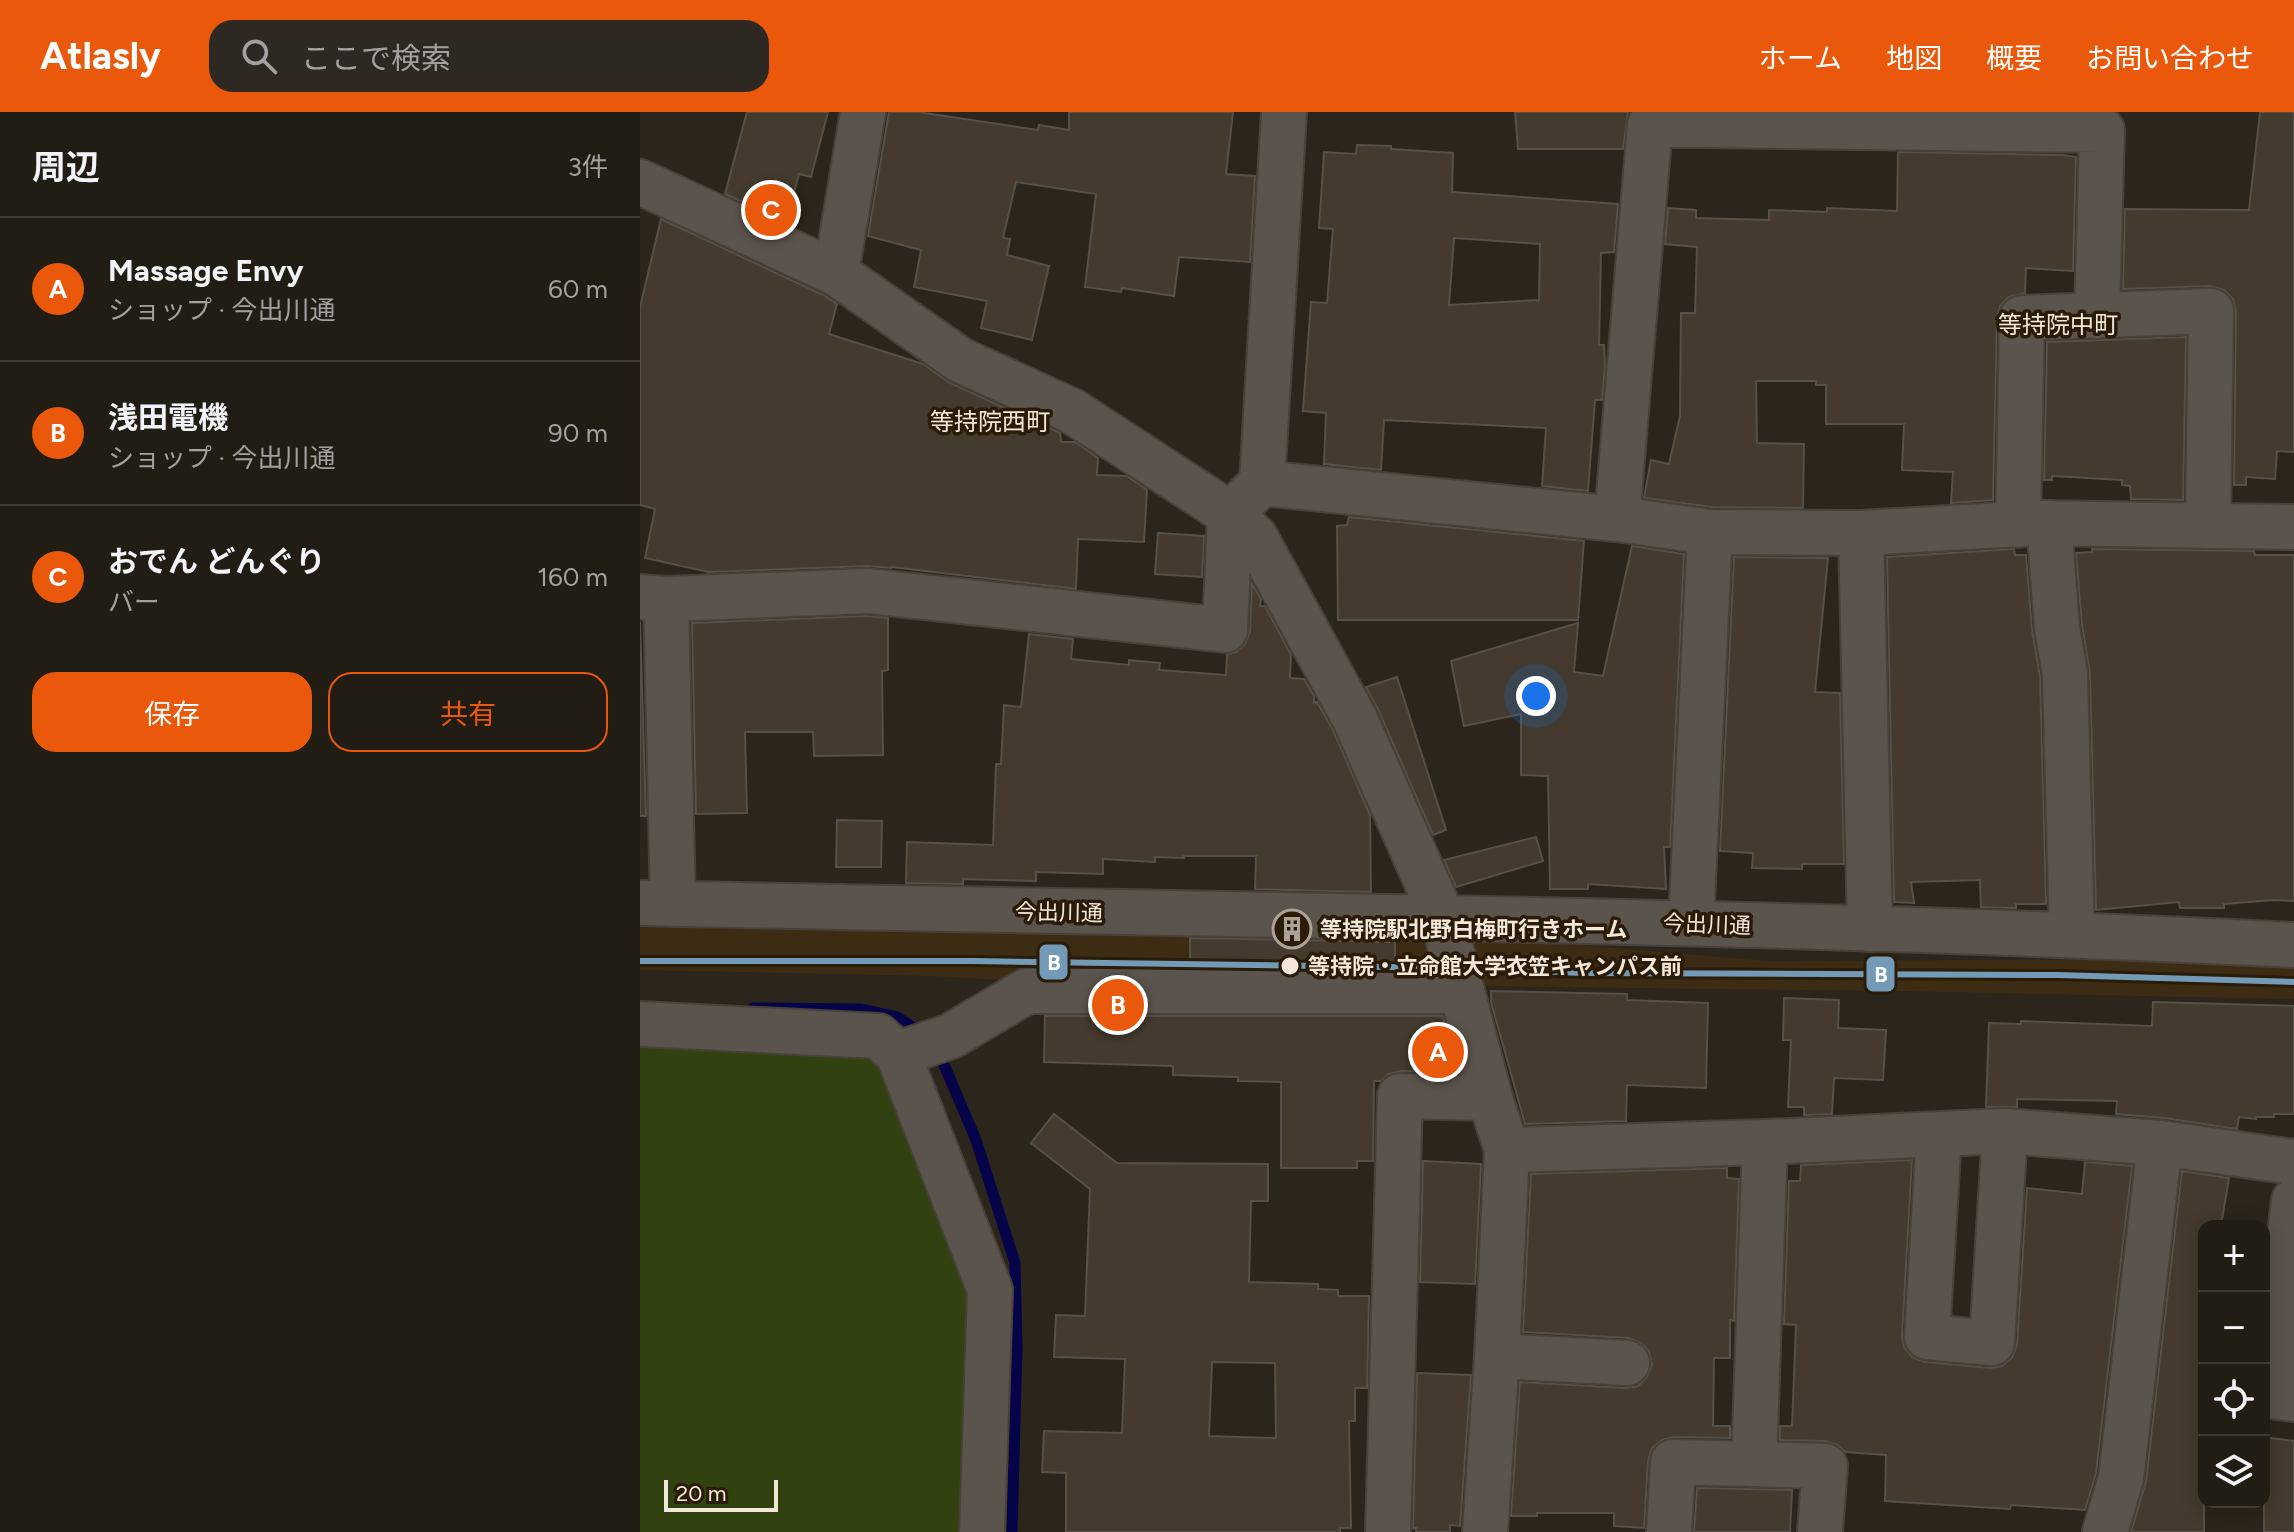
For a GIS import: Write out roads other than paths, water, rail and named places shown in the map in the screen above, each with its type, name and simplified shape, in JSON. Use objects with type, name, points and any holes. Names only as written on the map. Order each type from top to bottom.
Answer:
[{"type":"street","points":[[836,273],[863,112]]},
{"type":"street","points":[[656,904],[653,598],[868,591],[1225,630],[1230,514],[1262,483],[1284,112]]},
{"type":"street","points":[[1617,519],[1650,125],[1695,119],[2102,130],[2097,316]]},
{"type":"street","points":[[640,182],[836,273],[960,360],[1072,411],[1230,514],[1255,537],[1355,719],[1443,919],[1490,1098],[1507,1150],[1485,1532]]},
{"type":"street","points":[[2072,935],[2065,674],[2033,524],[2022,318],[2211,311],[2208,526]]},
{"type":"street","points":[[1262,483],[1617,519],[1710,532],[1861,533],[2033,524],[2294,527]]},
{"type":"street","points":[[1691,923],[1710,532]]},
{"type":"street","points":[[1861,533],[1870,929]]},
{"type":"street","name":"今出川通","points":[[656,904],[1691,923],[2294,945]]},
{"type":"street","points":[[640,1024],[878,1036],[923,1046],[1027,991],[1462,991]]},
{"type":"street","points":[[923,1046],[990,1290],[982,1532]]},
{"type":"street","points":[[1388,1532],[1400,1096],[1490,1098]]},
{"type":"street","points":[[1507,1150],[2005,1131],[2160,1143],[2294,1162]]},
{"type":"street","points":[[1939,1135],[1927,1337],[1992,1343],[2005,1131]]},
{"type":"street","points":[[1754,1463],[1765,1142]]},
{"type":"street","points":[[2105,1532],[2121,1478],[2160,1143]]},
{"type":"street","points":[[2294,1201],[2270,1396],[2294,1399]]},
{"type":"street","points":[[1497,1356],[1627,1363]]},
{"type":"street","points":[[1669,1532],[1673,1462],[1825,1466],[1820,1532]]},
{"type":"waterway","points":[[753,1008],[860,1009],[897,1017],[922,1033]]},
{"type":"waterway","points":[[935,1050],[976,1140],[1015,1263],[1017,1347],[1012,1532]]},
{"type":"place","name":"おでん どんぐり","points":[[771,210]]},
{"type":"place","name":"等持院駅北野白梅町行きホーム","points":[[1292,929]]},
{"type":"place","name":"等持院・立命館大学衣笠キャンパス前","points":[[1290,966]]},
{"type":"place","name":"浅田電機","points":[[1118,1005]]},
{"type":"place","name":"Massage Envy","points":[[1438,1052]]},
{"type":"district","name":"等持院中町","points":[[2058,325]]},
{"type":"district","name":"等持院西町","points":[[990,422]]}]
